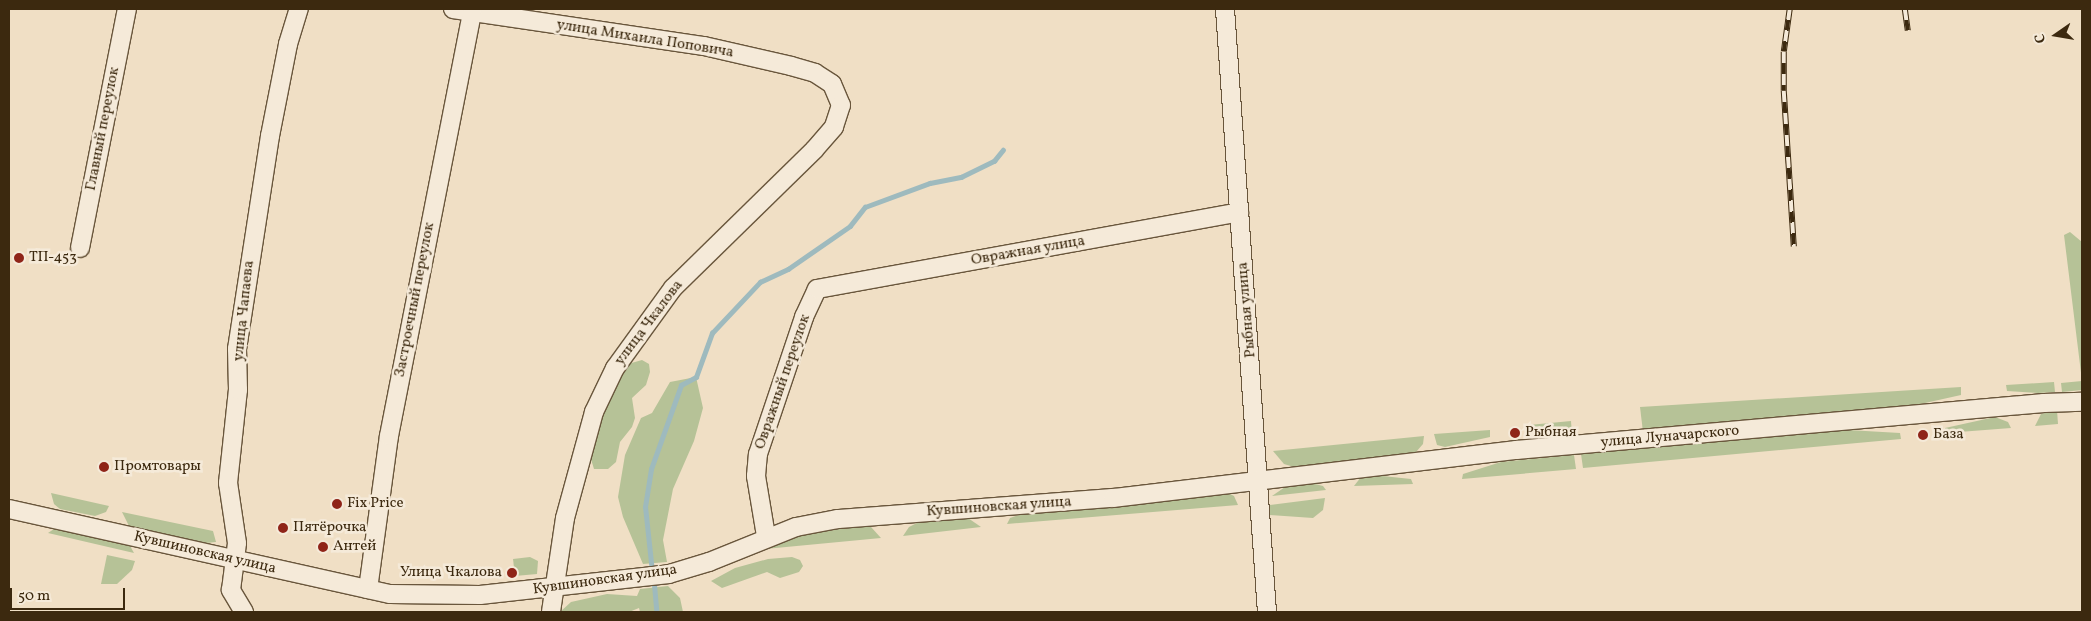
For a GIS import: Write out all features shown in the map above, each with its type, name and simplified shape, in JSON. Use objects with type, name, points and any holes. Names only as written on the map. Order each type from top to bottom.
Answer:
[{"type":"street","name":"Главный переулок","points":[[80,248],[127,9]]},
{"type":"street","name":"улица Чапаева","points":[[244,612],[231,590],[233,560],[237,543],[228,483],[238,390],[237,349],[270,136],[288,44],[299,9]]},
{"type":"street","name":"улица Михаила Поповича","points":[[453,9],[704,46],[815,73],[832,84]]},
{"type":"street","name":"Рыбная улица","points":[[1225,9],[1260,481],[1267,612]]},
{"type":"street","name":"Застроечный переулок","points":[[368,589],[389,436],[472,12]]},
{"type":"street","name":"улица Чкалова","points":[[551,612],[565,518],[602,391],[630,344],[673,288],[814,150],[834,127],[841,105],[832,84]]},
{"type":"street","name":"Овражная улица","points":[[817,289],[1239,212]]},
{"type":"street","name":"Овражный переулок","points":[[766,536],[756,476],[758,454],[804,318],[817,289]]},
{"type":"street","name":"улица Луначарского","points":[[1260,481],[1516,450],[2044,403],[2082,402]]},
{"type":"street","name":"Кувшиновская улица","points":[[9,509],[368,589],[446,596],[554,587],[669,574],[709,562],[766,536],[818,522],[865,516],[1113,498],[1260,481]]},
{"type":"green space","points":[[2070,232],[2082,242],[2082,381],[2064,235]]},
{"type":"green space","points":[[642,360],[649,364],[650,372],[646,385],[632,398],[635,418],[632,427],[620,442],[616,462],[608,469],[594,469],[590,456],[608,394],[628,364]]},
{"type":"green space","points":[[696,377],[703,408],[694,441],[673,489],[663,540],[667,562],[643,564],[623,517],[618,497],[625,455],[641,418],[652,413],[670,382]]},
{"type":"green space","points":[[2082,381],[2082,390],[2062,392],[2061,383]]},
{"type":"green space","points":[[2054,382],[2055,392],[2007,391],[2006,385]]},
{"type":"green space","points":[[1961,387],[1961,395],[1898,409],[1643,432],[1640,407]]},
{"type":"green space","points":[[2057,410],[2058,424],[2035,426],[2041,414]]},
{"type":"green space","points":[[1995,417],[2008,422],[2011,428],[1946,433],[1945,428]]},
{"type":"green space","points":[[1571,421],[1572,435],[1564,436],[1538,433],[1529,425]]},
{"type":"green space","points":[[1490,430],[1490,437],[1445,447],[1437,445],[1434,434]]},
{"type":"green space","points":[[1848,430],[1900,433],[1901,439],[1583,468],[1581,454]]},
{"type":"green space","points":[[1424,436],[1423,444],[1416,452],[1294,467],[1284,464],[1273,451]]},
{"type":"green space","points":[[1574,455],[1576,469],[1462,479],[1463,474],[1501,462]]},
{"type":"green space","points":[[1373,475],[1411,479],[1413,484],[1354,486],[1361,477]]},
{"type":"green space","points":[[1311,483],[1323,486],[1326,490],[1272,496],[1285,487]]},
{"type":"green space","points":[[51,493],[109,506],[106,512],[95,516],[60,509],[54,504]]},
{"type":"green space","points":[[1230,494],[1234,496],[1238,505],[1007,524],[1010,518],[1025,513]]},
{"type":"green space","points":[[1325,498],[1323,510],[1313,518],[1269,515],[1269,505]]},
{"type":"green space","points":[[122,512],[213,531],[216,542],[206,543],[129,526]]},
{"type":"green space","points":[[968,518],[981,527],[903,536],[909,527],[919,522]]},
{"type":"green space","points":[[858,526],[871,527],[881,538],[765,549],[792,537]]},
{"type":"green space","points":[[54,529],[129,544],[134,553],[48,533]]},
{"type":"green space","points":[[107,555],[135,561],[132,570],[117,584],[101,584]]},
{"type":"green space","points":[[530,557],[538,561],[537,574],[515,576],[513,559]]},
{"type":"green space","points":[[792,557],[800,560],[803,566],[799,572],[780,578],[767,572],[722,588],[711,581],[735,568],[768,559]]},
{"type":"green space","points":[[668,586],[680,598],[683,612],[640,612],[639,608],[629,612],[560,612],[571,602],[607,594],[637,596],[640,589]]},
{"type":"waterway","points":[[652,572],[645,507],[651,469],[681,385],[696,377],[712,333],[760,282],[788,269],[850,226],[865,207],[930,183],[961,177],[994,161],[1003,150]]},
{"type":"waterway","points":[[654,579],[657,612]]},
{"type":"railway","points":[[1790,9],[1784,52],[1784,91],[1794,247]]},
{"type":"railway","points":[[1905,9],[1908,31]]},
{"type":"place","name":"ТП-453","points":[[19,258]]},
{"type":"place","name":"Рыбная","points":[[1515,433]]},
{"type":"place","name":"База","points":[[1923,435]]},
{"type":"place","name":"Промтовары","points":[[104,467]]},
{"type":"place","name":"Fix Price","points":[[337,504]]},
{"type":"place","name":"Пятёрочка","points":[[283,528]]},
{"type":"place","name":"Антей","points":[[323,547]]},
{"type":"place","name":"Улица Чкалова","points":[[512,573]]}]
